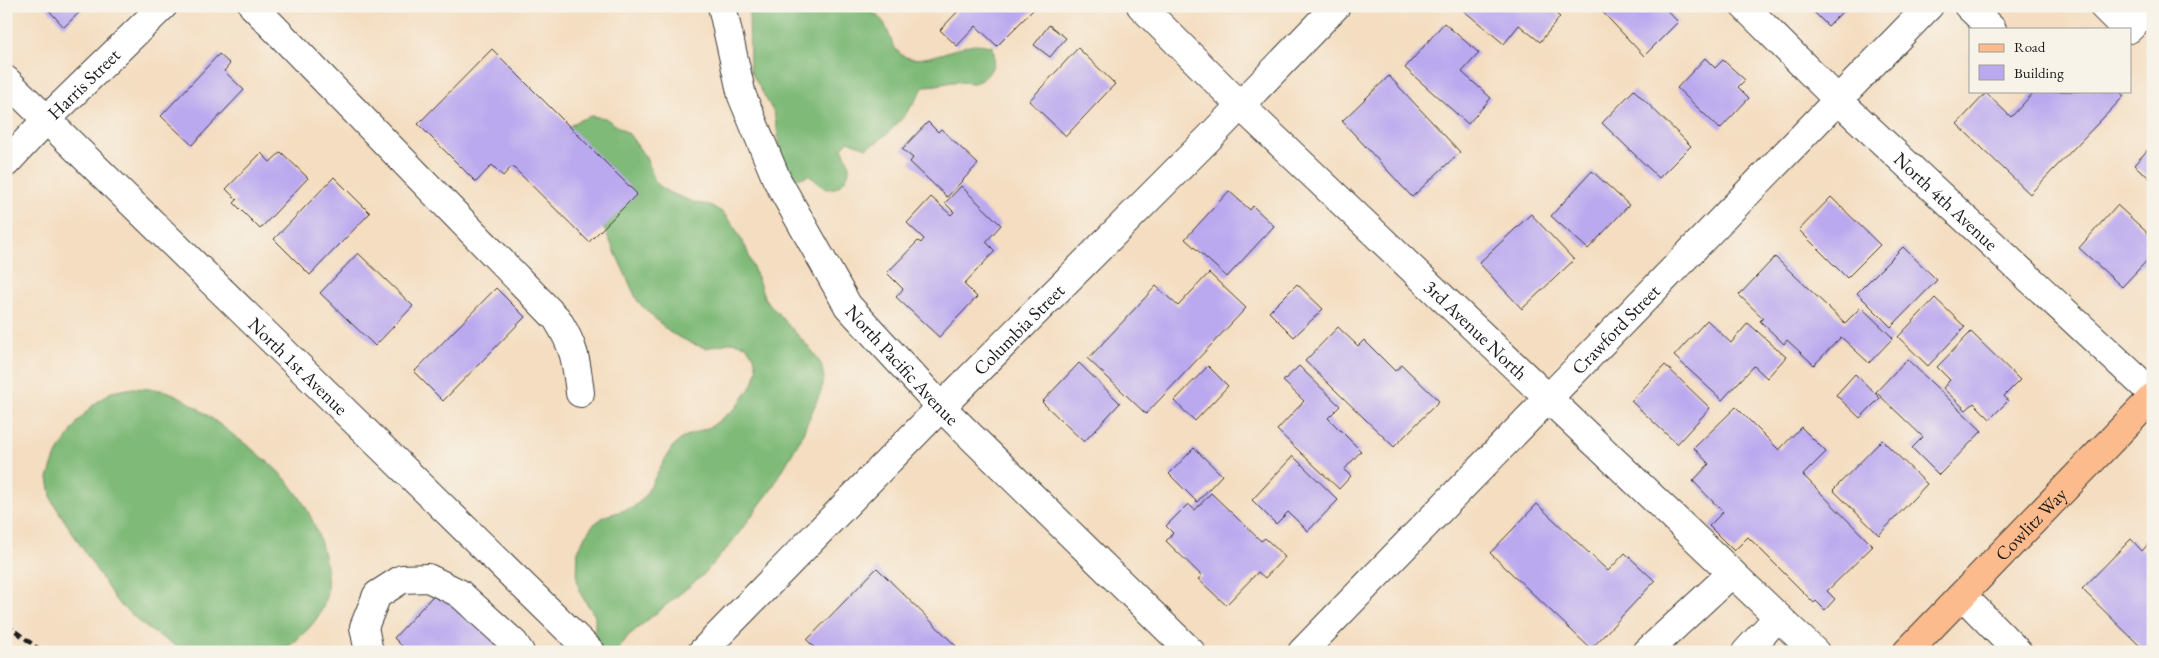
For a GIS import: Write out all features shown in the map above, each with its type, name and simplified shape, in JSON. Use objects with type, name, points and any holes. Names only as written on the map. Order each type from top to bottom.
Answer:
[{"type":"main road","name":"Cowlitz Way","points":[[1907,652],[2153,395]]},
{"type":"street","name":"Harris Street","points":[[6,163],[46,120],[163,6]]},
{"type":"street","points":[[253,6],[556,319],[568,336],[576,356],[580,393]]},
{"type":"street","name":"North Pacific Avenue","points":[[722,6],[742,96],[777,180],[848,306],[941,407],[1191,652]]},
{"type":"street","name":"3rd Avenue North","points":[[1141,6],[1241,106],[1815,652]]},
{"type":"street","name":"Columbia Street","points":[[702,652],[941,407],[1241,106],[1336,6]]},
{"type":"street","name":"North 4th Avenue","points":[[1744,6],[1838,100],[2153,395]]},
{"type":"street","name":"Crawford Street","points":[[1302,652],[1929,6]]},
{"type":"street","points":[[1968,6],[1991,28]]},
{"type":"street","points":[[2103,6],[2126,28]]},
{"type":"street","points":[[2128,28],[2152,6]]},
{"type":"street","name":"North 1st Avenue","points":[[6,80],[591,652]]},
{"type":"street","points":[[1647,652],[1732,573]]},
{"type":"street","points":[[369,652],[364,627],[378,595],[402,579],[428,578],[459,593],[514,642],[520,652]]},
{"type":"street","points":[[1962,595],[2018,652]]},
{"type":"street","points":[[1746,652],[1778,617]]},
{"type":"green space","points":[[749,6],[867,6],[884,23],[893,44],[902,55],[917,59],[926,58],[969,45],[981,44],[992,46],[994,52],[993,63],[984,78],[972,83],[955,82],[924,86],[900,121],[876,143],[867,148],[848,141],[842,148],[848,162],[849,171],[845,180],[838,186],[829,189],[825,188],[809,175],[791,181],[778,154],[778,133],[774,113],[750,70]]},
{"type":"green space","points":[[591,116],[605,118],[629,134],[646,158],[656,183],[668,192],[696,203],[710,205],[722,212],[732,223],[746,248],[765,299],[813,352],[821,364],[824,378],[821,391],[799,442],[771,490],[729,546],[702,576],[628,636],[617,652],[589,652],[595,632],[595,616],[580,593],[577,579],[578,551],[585,536],[593,525],[605,516],[632,508],[643,499],[672,447],[684,437],[712,426],[736,408],[753,384],[757,370],[754,356],[745,345],[733,342],[706,348],[693,344],[669,332],[638,302],[592,202],[564,130],[577,121]]},
{"type":"green space","points":[[133,388],[169,392],[195,406],[275,468],[291,485],[305,506],[318,534],[326,565],[326,594],[320,614],[306,632],[282,652],[186,652],[148,629],[117,602],[52,501],[48,478],[55,457],[79,420],[93,405],[111,392]]},
{"type":"building","points":[[45,6],[86,6],[64,27]]},
{"type":"building","points":[[963,6],[1032,6],[1034,9],[997,46],[976,26],[957,46],[940,30]]},
{"type":"building","points":[[1458,6],[1546,6],[1560,17],[1540,42],[1519,25],[1504,44]]},
{"type":"building","points":[[1597,6],[1663,6],[1678,22],[1644,56]]},
{"type":"building","points":[[1808,6],[1848,6],[1828,26]]},
{"type":"building","points":[[1444,23],[1479,53],[1462,72],[1491,98],[1468,124],[1405,68]]},
{"type":"building","points":[[1049,25],[1066,38],[1050,57],[1034,45]]},
{"type":"building","points":[[1078,48],[1115,84],[1066,136],[1029,101]]},
{"type":"building","points":[[492,49],[637,194],[589,242],[512,166],[503,176],[492,165],[476,182],[418,124]]},
{"type":"building","points":[[219,54],[230,64],[224,71],[244,90],[192,145],[161,116]]},
{"type":"building","points":[[1705,58],[1715,68],[1723,60],[1745,80],[1738,87],[1749,98],[1720,129],[1677,88]]},
{"type":"building","points":[[1389,76],[1460,152],[1412,197],[1342,121]]},
{"type":"building","points":[[1634,90],[1691,146],[1659,178],[1602,123]]},
{"type":"building","points":[[2034,92],[2120,92],[2124,96],[2030,194],[1957,124],[1986,93],[2011,117]]},
{"type":"building","points":[[928,122],[938,132],[941,129],[978,164],[947,197],[910,162],[913,158],[902,149]]},
{"type":"building","points":[[2153,144],[2153,181],[2134,165]]},
{"type":"building","points":[[281,152],[308,178],[260,229],[234,203],[237,200],[226,189],[261,153],[270,162]]},
{"type":"building","points":[[1592,171],[1629,205],[1588,249],[1551,216]]},
{"type":"building","points":[[334,177],[370,213],[310,275],[274,239]]},
{"type":"building","points":[[961,186],[1001,225],[986,242],[995,251],[964,284],[977,297],[939,337],[896,297],[903,289],[887,273],[918,241],[921,243],[924,239],[907,223],[931,197],[951,215],[954,212],[945,203]]},
{"type":"building","points":[[1229,191],[1250,210],[1253,206],[1274,226],[1227,277],[1185,239]]},
{"type":"building","points":[[1831,197],[1880,245],[1847,278],[1799,230]]},
{"type":"building","points":[[2117,205],[2153,238],[2153,254],[2122,287],[2079,248]]},
{"type":"building","points":[[1531,214],[1574,260],[1522,309],[1479,263]]},
{"type":"building","points":[[1903,247],[1937,280],[1891,327],[1857,293]]},
{"type":"building","points":[[358,253],[413,306],[375,346],[320,293]]},
{"type":"building","points":[[1775,257],[1845,323],[1861,307],[1893,338],[1869,363],[1841,337],[1814,365],[1787,340],[1784,344],[1760,321],[1763,318],[1739,295]]},
{"type":"building","points":[[1209,273],[1246,308],[1146,414],[1088,359],[1156,286],[1178,306]]},
{"type":"building","points":[[1297,284],[1323,309],[1294,337],[1269,312]]},
{"type":"building","points":[[496,288],[525,317],[443,401],[414,372]]},
{"type":"building","points":[[1935,298],[1965,327],[1928,366],[1898,337]]},
{"type":"building","points":[[1707,320],[1731,343],[1748,323],[1786,357],[1767,378],[1754,366],[1722,400],[1674,356]]},
{"type":"building","points":[[1338,327],[1358,346],[1364,340],[1395,371],[1402,365],[1439,401],[1394,447],[1305,361]]},
{"type":"building","points":[[1971,332],[2020,380],[2004,396],[2008,401],[1990,419],[1974,403],[1966,410],[1943,388],[1950,380],[1937,367]]},
{"type":"building","points":[[1907,359],[1982,431],[1939,475],[1912,448],[1923,437],[1876,392]]},
{"type":"building","points":[[1079,363],[1120,403],[1084,442],[1042,402]]},
{"type":"building","points":[[1665,365],[1710,408],[1677,444],[1631,401]]},
{"type":"building","points":[[1208,366],[1228,386],[1195,421],[1174,401]]},
{"type":"building","points":[[1299,366],[1340,406],[1328,418],[1361,451],[1344,470],[1351,476],[1339,489],[1277,430],[1304,401],[1283,381]]},
{"type":"building","points":[[1855,374],[1880,398],[1860,418],[1836,395]]},
{"type":"building","points":[[1736,407],[1779,450],[1801,427],[1826,452],[1803,475],[1873,546],[1827,591],[1835,599],[1825,610],[1816,601],[1814,603],[1748,537],[1734,551],[1709,526],[1723,512],[1693,481],[1709,464],[1694,448]]},
{"type":"building","points":[[1882,440],[1927,484],[1879,535],[1833,490]]},
{"type":"building","points":[[1194,448],[1222,475],[1197,502],[1169,474]]},
{"type":"building","points":[[1293,456],[1338,500],[1308,531],[1288,512],[1276,524],[1252,500]]},
{"type":"building","points":[[1211,493],[1261,541],[1265,538],[1285,557],[1265,578],[1258,572],[1226,605],[1198,579],[1202,576],[1166,541],[1173,533],[1166,526],[1188,504],[1195,510]]},
{"type":"building","points":[[1537,504],[1608,571],[1625,553],[1655,581],[1591,649],[1490,553]]},
{"type":"building","points":[[2131,539],[2142,551],[2153,539],[2153,652],[2146,652],[2082,589]]},
{"type":"building","points":[[877,568],[960,652],[819,652],[807,640]]},
{"type":"building","points":[[441,587],[510,652],[408,652],[394,638]]},
{"type":"railway","points":[[6,624],[43,652]]}]
